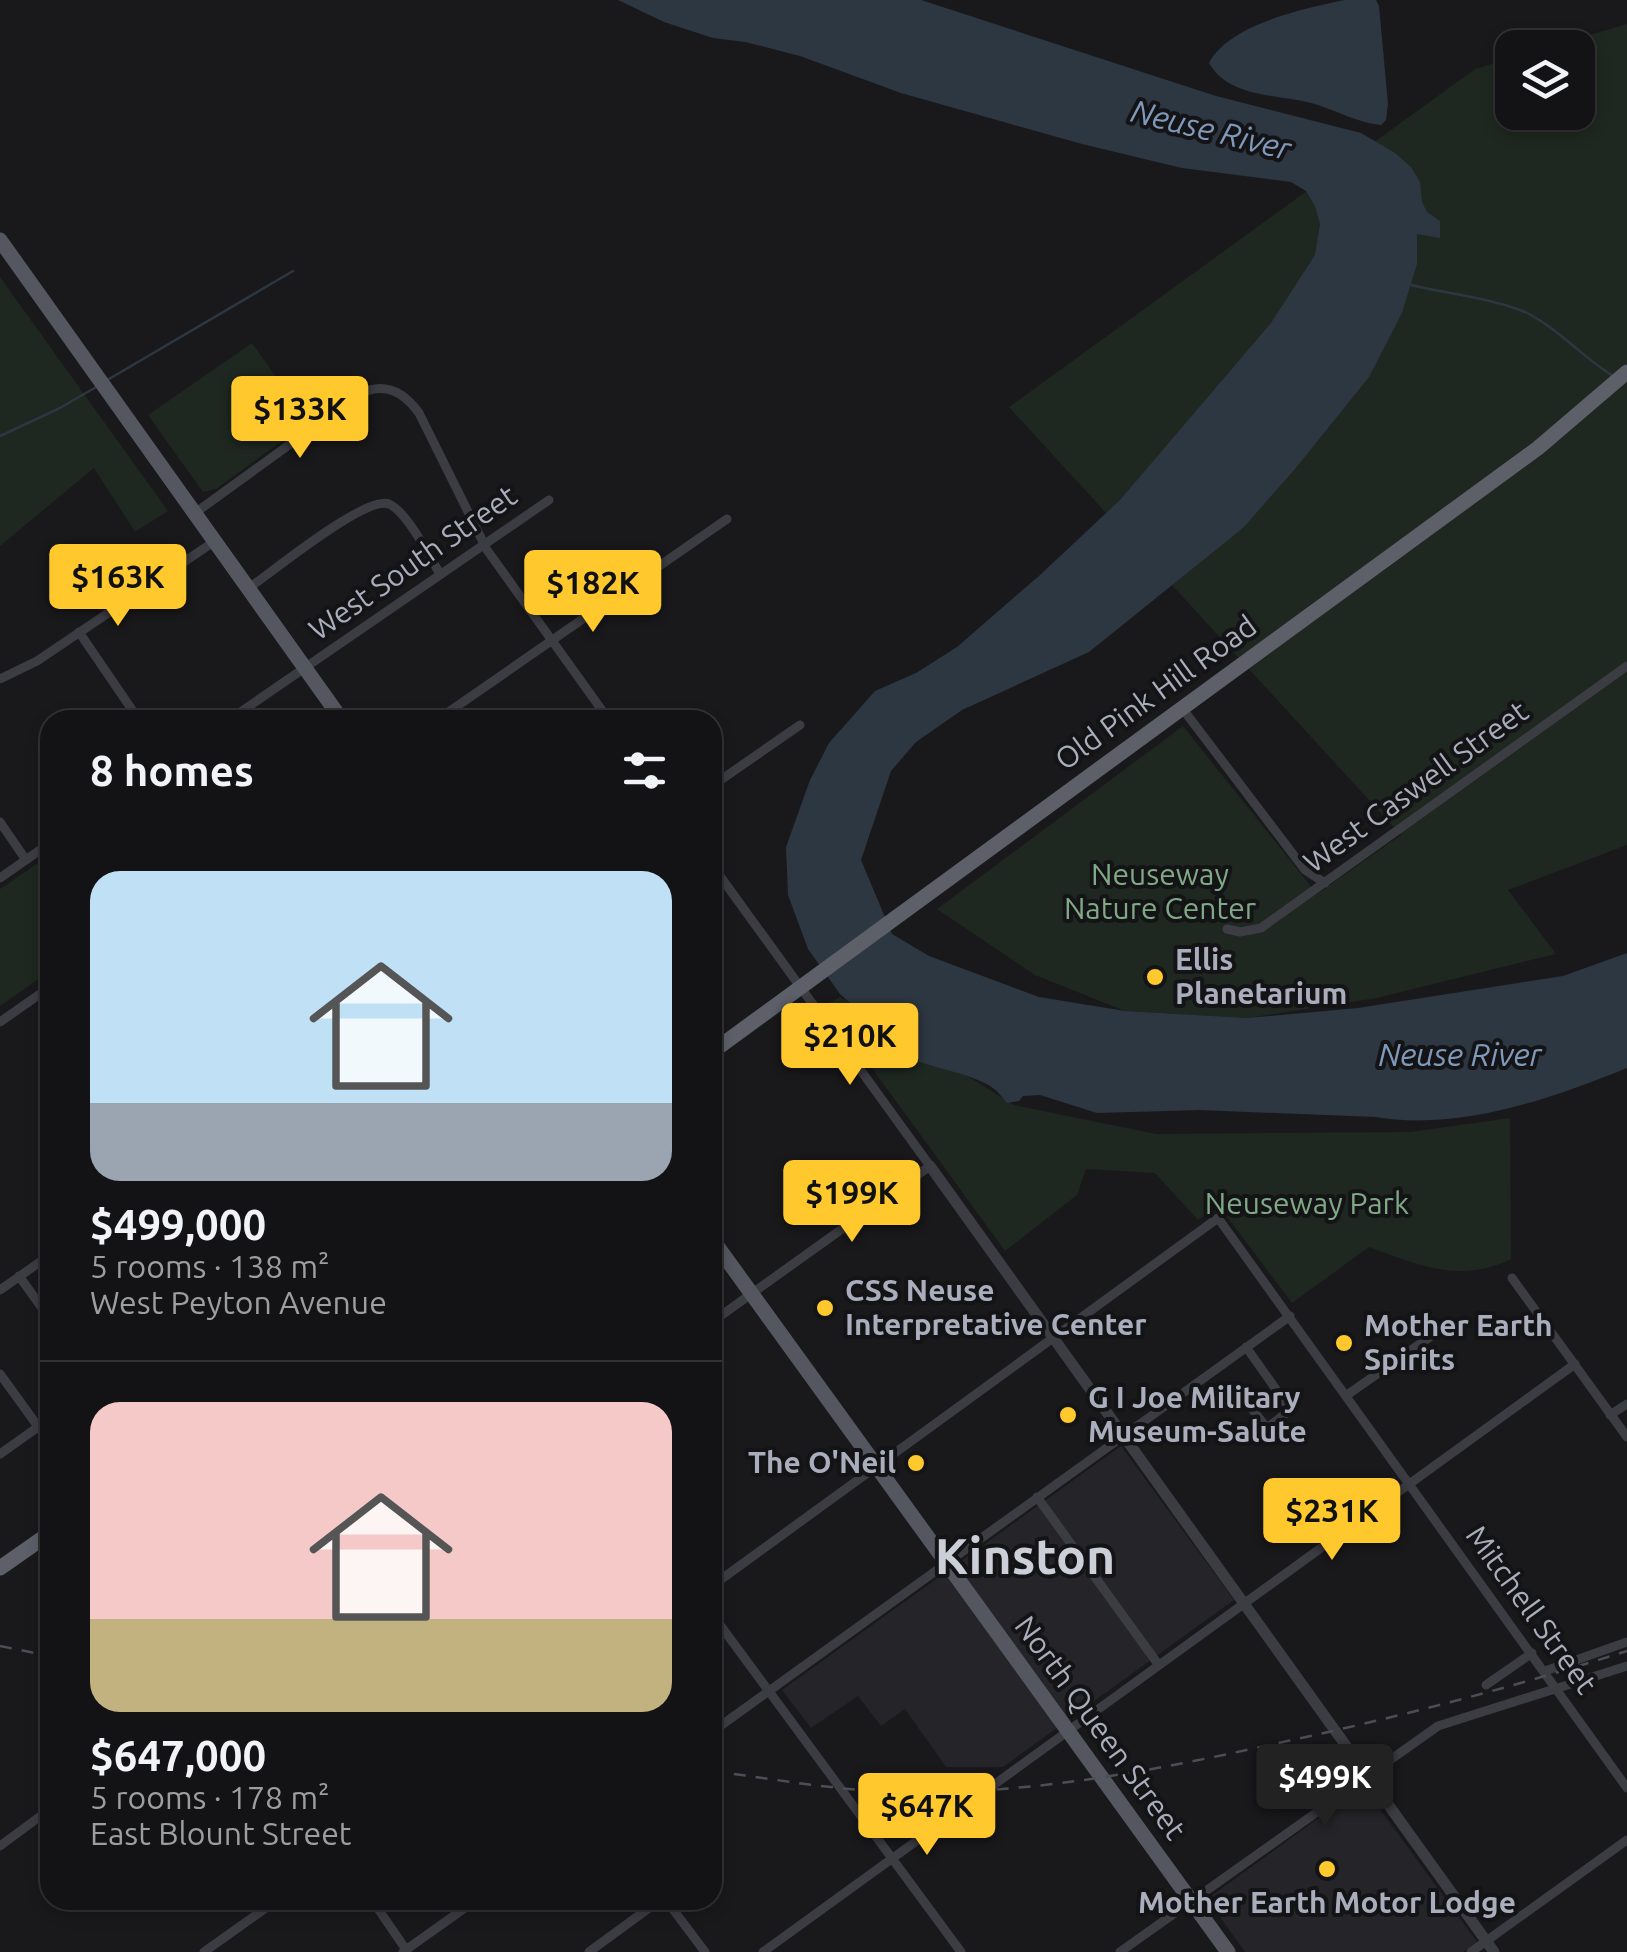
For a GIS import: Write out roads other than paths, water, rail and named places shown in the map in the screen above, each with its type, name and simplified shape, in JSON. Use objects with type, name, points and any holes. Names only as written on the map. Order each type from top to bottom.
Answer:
[{"type":"highway","name":"Old Pink Hill Road","points":[[722,1045],[1538,448],[1627,372]]},
{"type":"highway","points":[[0,1568],[40,1540]]},
{"type":"main road","points":[[0,240],[335,710]]},
{"type":"main road","name":"North Queen Street","points":[[722,1254],[1228,1952]]},
{"type":"street","points":[[195,513],[368,390],[389,388],[406,395],[419,413],[484,544],[601,710]]},
{"type":"street","name":"West South Street","points":[[244,710],[549,500]]},
{"type":"street","points":[[249,588],[358,511],[379,503],[394,507],[440,574]]},
{"type":"street","points":[[451,710],[727,519]]},
{"type":"street","points":[[0,679],[37,660],[215,540]]},
{"type":"street","points":[[79,632],[132,710]]},
{"type":"street","name":"West Caswell Street","points":[[1227,929],[1240,932],[1261,928],[1627,666]]},
{"type":"street","points":[[1182,707],[1305,870],[1325,882]]},
{"type":"street","points":[[722,779],[800,724]]},
{"type":"street","points":[[0,822],[26,860]]},
{"type":"street","points":[[0,878],[40,850]]},
{"type":"street","points":[[722,878],[806,986],[1052,1338],[1490,1947]]},
{"type":"street","points":[[0,1022],[40,994]]},
{"type":"street","points":[[722,1315],[930,1166]]},
{"type":"street","name":"Mitchell Street","points":[[1052,1338],[1218,1218],[1627,1788]]},
{"type":"street","points":[[0,1290],[40,1261]]},
{"type":"street","points":[[19,1276],[40,1305]]},
{"type":"street","points":[[1512,1278],[1627,1437]]},
{"type":"street","points":[[722,1725],[1290,1316]]},
{"type":"street","points":[[1347,1395],[1447,1326]]},
{"type":"street","points":[[722,1579],[1052,1338]]},
{"type":"street","points":[[1246,1347],[1277,1391]]},
{"type":"street","points":[[762,1952],[1575,1364]]},
{"type":"street","points":[[2,1379],[40,1430]]},
{"type":"street","points":[[1610,1414],[1627,1404]]},
{"type":"street","points":[[0,1454],[38,1427]]},
{"type":"street","points":[[1037,1498],[1158,1664]]},
{"type":"street","points":[[722,1627],[961,1952]]},
{"type":"street","points":[[1545,1671],[1627,1642]]},
{"type":"street","points":[[1486,1685],[1532,1654]]},
{"type":"street","points":[[1120,1952],[1438,1726],[1627,1666]]},
{"type":"street","points":[[0,1846],[40,1816]]},
{"type":"street","points":[[1471,1952],[1490,1947],[1627,1840]]},
{"type":"street","points":[[204,1952],[263,1910]]},
{"type":"street","points":[[379,1910],[406,1951],[462,1910]]},
{"type":"street","points":[[588,1952],[649,1910]]},
{"type":"street","points":[[671,1910],[706,1952]]},
{"type":"water","name":"Neuse River","points":[[618,0],[921,0],[1216,96],[1361,133],[1411,167],[1420,182],[1427,212],[1440,221],[1440,238],[1417,234],[1417,264],[1402,313],[1369,377],[1243,528],[1089,652],[962,710],[916,742],[891,771],[861,860],[892,934],[929,956],[1039,997],[1125,1011],[1247,1018],[1358,1008],[1563,976],[1627,953],[1627,1068],[1536,1101],[1439,1120],[1200,1110],[1097,1113],[1040,1095],[1023,1096],[1007,1103],[993,1088],[976,1079],[898,1051],[840,994],[808,949],[788,895],[786,847],[810,780],[829,743],[875,691],[916,673],[957,647],[1120,500],[1271,323],[1315,255],[1320,224],[1306,191],[1291,182],[1182,168],[1082,144],[901,93],[800,56],[713,38],[664,22]]},
{"type":"water","points":[[1345,0],[1376,0],[1379,6],[1388,104],[1386,120],[1381,125],[1311,103],[1241,89],[1209,63],[1219,49],[1251,28],[1290,13]]},
{"type":"waterway","points":[[109,379],[293,271]]},
{"type":"waterway","points":[[1411,285],[1525,312],[1613,376]]},
{"type":"waterway","points":[[0,436],[98,386]]},
{"type":"railway","points":[[0,1646],[40,1654]]},
{"type":"railway","points":[[722,1772],[901,1792],[997,1789],[1093,1779],[1370,1722],[1627,1651]]},
{"type":"place","name":"Ellis Planetarium","points":[[1155,977]]},
{"type":"place","name":"CSS Neuse Interpretative Center","points":[[825,1308]]},
{"type":"place","name":"Mother Earth Spirits","points":[[1344,1343]]},
{"type":"place","name":"G I Joe Military Museum-Salute","points":[[1068,1415]]},
{"type":"place","name":"The O'Neil","points":[[916,1463]]},
{"type":"place","name":"Mother Earth Motor Lodge","points":[[1327,1869]]},
{"type":"district","name":"Kinston","points":[[1025,1556]]},
{"type":"park label","name":"Neuseway Nature Center","points":[[1160,892]]},
{"type":"park label","name":"Neuseway Park","points":[[1307,1204]]}]
